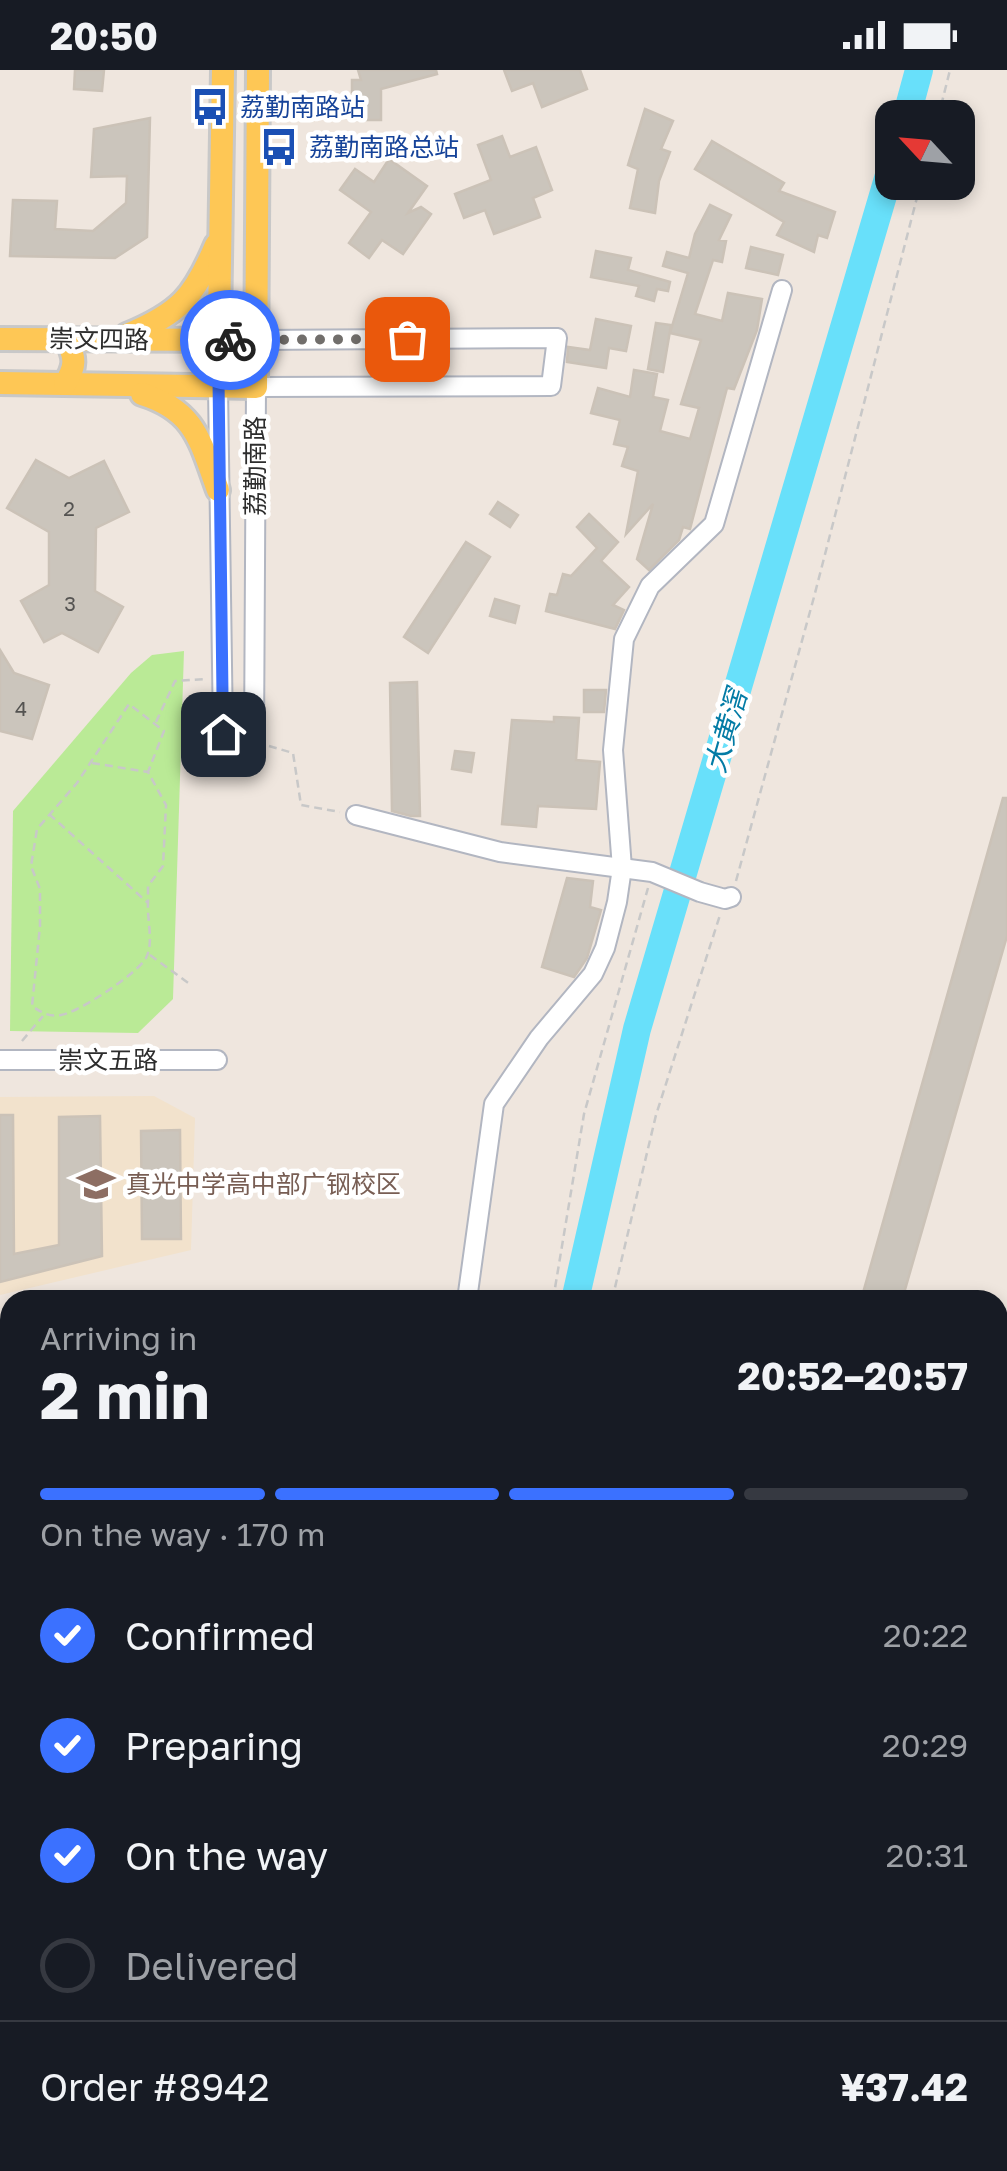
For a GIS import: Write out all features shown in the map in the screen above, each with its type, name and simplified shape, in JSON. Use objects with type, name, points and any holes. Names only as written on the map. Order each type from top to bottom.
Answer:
[{"type":"main road","name":"荔勤南路","points":[[218,387],[223,70]]},
{"type":"main road","name":"荔勤南路","points":[[256,387],[258,70]]},
{"type":"main road","points":[[117,340],[161,321],[184,304],[198,286],[222,233]]},
{"type":"main road","name":"崇文四路","points":[[0,338],[257,340]]},
{"type":"main road","points":[[65,384],[74,368],[74,356],[66,339]]},
{"type":"main road","name":"崇文四路","points":[[0,383],[256,387]]},
{"type":"main road","points":[[115,386],[168,402],[184,416],[202,447],[218,490]]},
{"type":"street","points":[[468,1290],[494,1104],[513,1072],[600,963],[617,902],[622,868],[613,750],[624,639],[650,586],[714,524],[782,290]]},
{"type":"street","name":"崇文四路","points":[[256,387],[551,386],[557,338],[257,340]]},
{"type":"street","name":"荔勤南路","points":[[218,387],[223,734]]},
{"type":"street","name":"荔勤南路","points":[[254,742],[256,387]]},
{"type":"street","points":[[356,815],[500,852],[660,876],[728,898]]},
{"type":"street","name":"崇文五路","points":[[0,1060],[216,1060]]},
{"type":"path","points":[[942,100],[950,70]]},
{"type":"path","points":[[614,1290],[656,1115],[728,898],[814,597],[916,200]]},
{"type":"path","points":[[156,723],[175,680],[224,678]]},
{"type":"path","points":[[129,704],[164,732],[148,772],[166,805],[163,866],[148,886],[148,954],[141,966],[82,1006],[64,1015],[44,1015],[32,1006],[40,926],[40,889],[31,866],[37,828],[91,763],[129,704]]},
{"type":"path","points":[[254,742],[293,753],[301,805],[356,815]]},
{"type":"path","points":[[91,763],[148,772]]},
{"type":"path","points":[[49,814],[148,904]]},
{"type":"path","points":[[554,1290],[584,1114],[660,876]]},
{"type":"path","points":[[148,954],[190,985]]},
{"type":"path","points":[[20,1044],[44,1015]]},
{"type":"shaded area","name":"真光中学高中部广钢校区","points":[[154,1096],[195,1118],[191,1250],[21,1290],[0,1290],[0,1097]]},
{"type":"green space","points":[[184,651],[173,999],[138,1033],[10,1031],[13,811],[131,673],[152,655]]},
{"type":"building","points":[[75,70],[104,70],[102,91],[74,89]]},
{"type":"building","points":[[358,70],[436,70],[437,74],[381,89],[381,120],[352,120],[352,80],[361,80]]},
{"type":"building","points":[[504,70],[580,70],[587,89],[542,107],[533,83],[512,91]]},
{"type":"building","points":[[645,109],[673,121],[661,149],[670,152],[659,181],[655,213],[630,208],[638,169],[628,165]]},
{"type":"building","points":[[150,118],[147,237],[115,258],[10,256],[13,200],[57,201],[55,229],[93,231],[126,203],[127,176],[91,177],[94,129]]},
{"type":"building","points":[[502,136],[510,157],[536,147],[552,190],[533,198],[540,217],[494,234],[485,210],[464,218],[455,194],[491,180],[478,145]]},
{"type":"building","points":[[712,141],[784,183],[779,191],[835,212],[827,238],[818,235],[814,252],[777,235],[784,222],[695,169]]},
{"type":"building","points":[[389,159],[427,186],[408,213],[421,207],[431,214],[403,254],[382,240],[369,258],[349,243],[371,212],[340,190],[355,169],[374,182]]},
{"type":"building","points":[[710,205],[731,215],[719,240],[726,241],[722,262],[713,260],[695,314],[722,321],[728,293],[762,299],[757,330],[734,389],[727,388],[690,529],[683,527],[679,540],[649,570],[637,559],[653,504],[626,534],[638,471],[622,466],[628,447],[614,444],[620,420],[591,413],[598,388],[630,397],[634,370],[657,374],[653,397],[668,400],[660,431],[690,439],[699,408],[681,404],[701,340],[670,333],[688,273],[663,266],[667,252],[689,258],[695,234]]},
{"type":"building","points":[[751,247],[783,255],[778,275],[746,268]]},
{"type":"building","points":[[596,251],[631,258],[628,270],[670,282],[668,291],[657,289],[654,301],[636,296],[639,286],[591,277]]},
{"type":"building","points":[[596,319],[631,326],[626,351],[609,348],[606,368],[567,362],[568,347],[590,350]]},
{"type":"building","points":[[656,323],[671,325],[663,372],[648,369]]},
{"type":"building","points":[[36,460],[69,478],[104,461],[129,512],[96,528],[95,591],[123,607],[98,652],[62,633],[44,642],[21,601],[49,585],[49,532],[7,508]]},
{"type":"building","points":[[498,502],[518,515],[510,527],[490,514]]},
{"type":"building","points":[[589,514],[618,542],[601,561],[629,587],[613,605],[624,610],[615,629],[546,611],[550,594],[557,595],[563,574],[571,576],[597,548],[577,527]]},
{"type":"building","points":[[466,542],[490,557],[428,653],[404,637]]},
{"type":"building","points":[[495,599],[519,606],[515,623],[490,616]]},
{"type":"building","points":[[0,650],[14,673],[49,685],[32,739],[0,731]]},
{"type":"building","points":[[417,682],[420,816],[411,816],[392,811],[390,683]]},
{"type":"building","points":[[584,690],[606,690],[604,712],[584,712]]},
{"type":"building","points":[[554,717],[579,718],[576,760],[600,762],[596,809],[538,806],[536,827],[502,824],[512,720],[554,722]]},
{"type":"building","points":[[455,751],[474,753],[471,772],[452,769]]},
{"type":"building","points":[[1003,798],[1007,798],[1007,936],[905,1290],[864,1290]]},
{"type":"building","points":[[567,878],[593,881],[590,907],[601,910],[587,958],[574,977],[542,967]]},
{"type":"building","points":[[0,1115],[13,1115],[14,1254],[59,1245],[59,1117],[100,1116],[102,1256],[0,1282]]},
{"type":"building","points":[[180,1130],[181,1239],[142,1239],[141,1131]]},
{"type":"waterway","name":"大黄滘","points":[[911,100],[919,70]]},
{"type":"waterway","name":"大黄滘","points":[[577,1290],[637,1029],[882,200]]},
{"type":"way so far","points":[[230,340],[407,339]]},
{"type":"place","name":"荔勤南路站","points":[[210,107]]},
{"type":"place","name":"荔勤南路总站","points":[[279,147]]},
{"type":"place","name":"真光中学高中部广钢校区","points":[[96,1184]]},
{"type":"route","points":[[223,734],[218,340],[230,340]]}]
